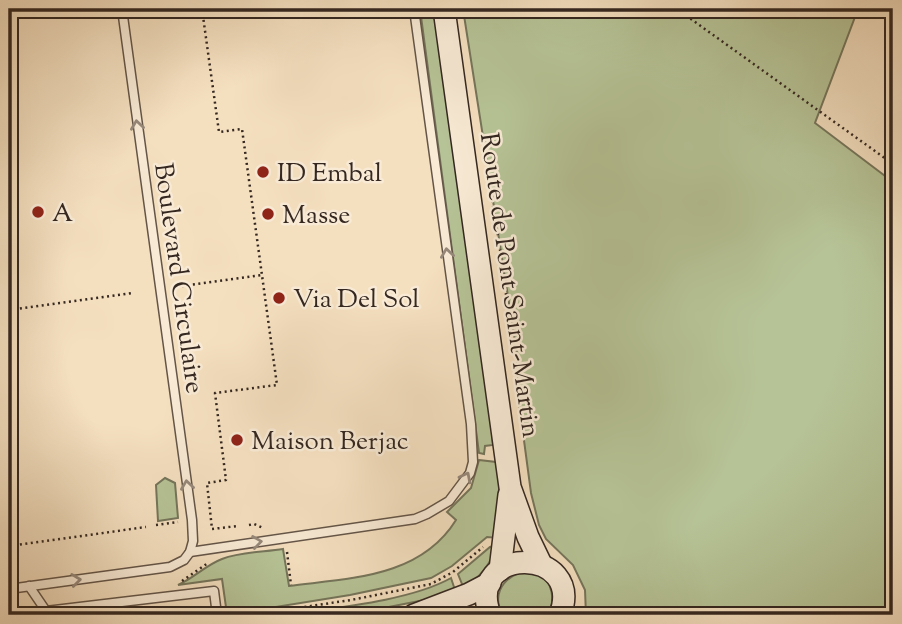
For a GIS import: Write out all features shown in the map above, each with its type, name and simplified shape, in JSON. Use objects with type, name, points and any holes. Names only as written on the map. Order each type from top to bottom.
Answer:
[{"type":"main road","name":"Route de Pont Saint-Martin","points":[[444,9],[510,487],[541,564],[554,574],[560,583],[564,603],[560,615]]},
{"type":"main road","points":[[490,615],[486,602],[495,576],[510,487]]},
{"type":"main road","points":[[414,615],[469,594],[519,561],[541,564]]},
{"type":"lane","name":"Boulevard Circulaire","points":[[122,9],[192,520],[193,541],[190,552]]},
{"type":"lane","points":[[9,589],[170,567],[184,560],[190,552],[415,519],[449,501],[470,473],[473,462],[471,424],[414,9]]},
{"type":"lane","points":[[29,586],[46,611],[214,591],[217,615]]},
{"type":"path","points":[[202,9],[219,132],[242,128],[277,385],[215,394],[226,480],[207,483],[212,529],[232,529],[238,526]]},
{"type":"path","points":[[677,9],[893,164]]},
{"type":"path","points":[[182,286],[262,275]]},
{"type":"path","points":[[9,310],[132,293]]},
{"type":"path","points":[[202,519],[211,517]]},
{"type":"path","points":[[156,525],[178,522]]},
{"type":"path","points":[[250,525],[254,524],[268,531]]},
{"type":"path","points":[[9,546],[146,527]]},
{"type":"path","points":[[250,615],[351,600],[431,584],[453,572],[489,542]]},
{"type":"path","points":[[286,545],[291,585]]},
{"type":"path","points":[[180,583],[209,562]]},
{"type":"green space","points":[[420,9],[435,9],[490,406],[493,445],[485,446],[484,454],[479,453]]},
{"type":"green space","points":[[463,9],[858,9],[815,123],[893,182],[893,615],[586,615],[585,590],[573,565],[546,539],[539,525],[531,493],[517,388],[517,354]]},
{"type":"green space","points":[[479,460],[496,462],[501,497],[499,538],[487,537],[452,566],[431,578],[350,595],[226,615],[223,608],[226,607],[222,579],[178,585],[222,559],[283,549],[289,586],[359,577],[403,564],[423,554],[441,539],[456,520],[447,512],[471,488]]},
{"type":"green space","points":[[165,478],[175,483],[178,518],[158,521],[156,485]]},
{"type":"green space","points":[[498,545],[484,570],[464,589],[458,574],[490,547]]},
{"type":"green space","points":[[519,573],[535,573],[547,581],[552,592],[548,615],[503,615],[498,602],[500,590],[507,580]]},
{"type":"green space","points":[[451,578],[456,593],[450,595],[348,615],[286,615],[393,598],[415,593]]},
{"type":"place","name":"ID Embal","points":[[263,172]]},
{"type":"place","name":"A","points":[[38,212]]},
{"type":"place","name":"Masse","points":[[268,214]]},
{"type":"place","name":"Via Del Sol","points":[[279,298]]},
{"type":"place","name":"Maison Berjac","points":[[237,440]]}]
